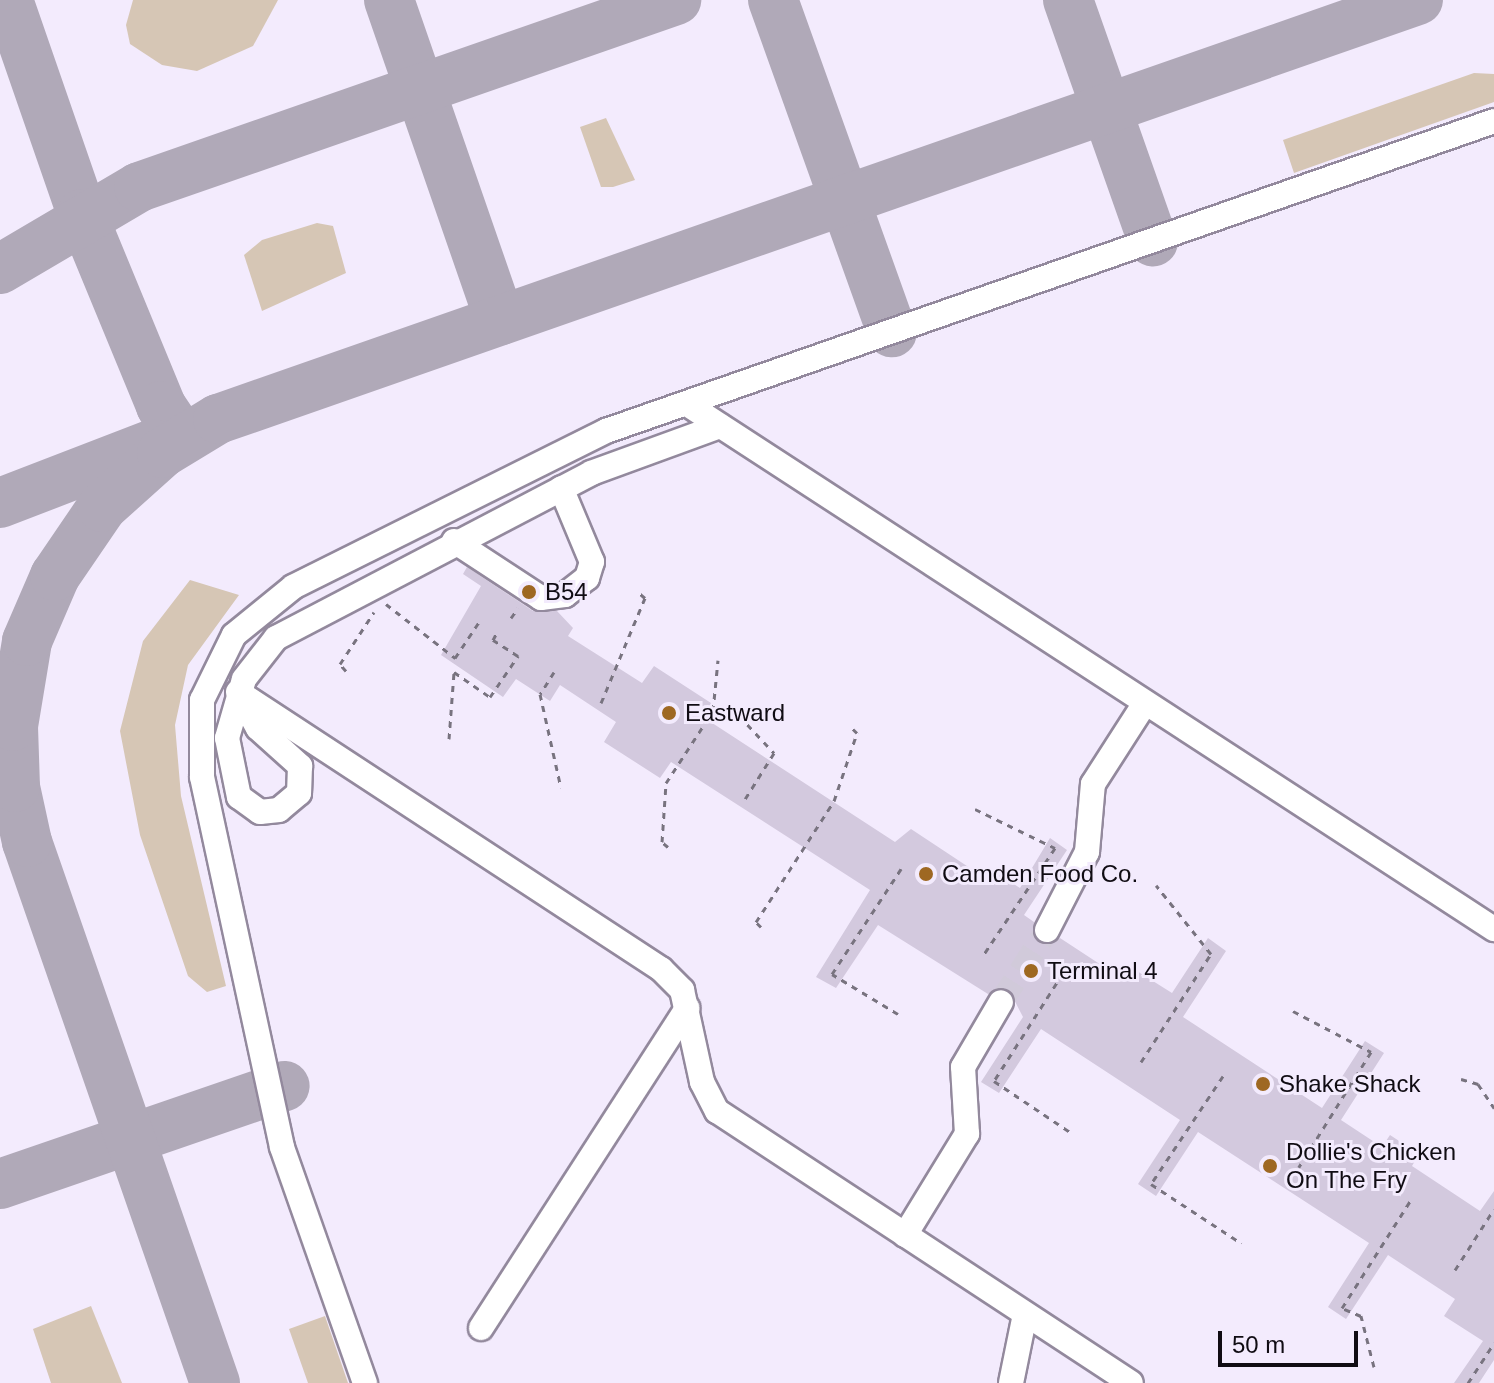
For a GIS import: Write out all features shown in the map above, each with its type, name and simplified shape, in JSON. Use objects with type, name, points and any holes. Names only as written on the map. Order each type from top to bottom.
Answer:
[{"type":"lane","points":[[365,1383],[282,1147],[202,777],[199,715],[208,681],[234,635],[280,594],[582,441],[1494,121]]},
{"type":"lane","points":[[687,404],[1494,929]]},
{"type":"lane","points":[[238,692],[258,728],[300,766],[299,793],[279,810],[253,809],[235,790],[227,738],[238,692],[264,649],[288,627],[561,488],[720,426]]},
{"type":"lane","points":[[454,541],[541,598],[565,595],[587,578],[592,562],[561,488]]},
{"type":"lane","points":[[238,692],[661,969],[676,981],[687,1008],[702,1082],[717,1111],[1131,1383]]},
{"type":"lane","points":[[1047,930],[1087,852],[1093,784],[1145,703]]},
{"type":"lane","points":[[905,1235],[967,1134],[963,1067],[1001,1002]]},
{"type":"lane","points":[[481,1328],[687,1008]]},
{"type":"lane","points":[[1011,1383],[1025,1314]]},
{"type":"path","points":[[601,703],[621,670],[645,598],[638,592]]},
{"type":"path","points":[[346,671],[340,664],[381,600],[413,632],[455,658],[479,622]]},
{"type":"path","points":[[449,739],[454,672],[490,697],[518,656],[493,640],[496,634]]},
{"type":"path","points":[[668,847],[662,842],[666,783],[709,721],[718,660]]},
{"type":"path","points":[[554,672],[540,694],[561,788]]},
{"type":"path","points":[[731,707],[774,753],[745,799]]},
{"type":"path","points":[[761,927],[756,922],[834,801],[857,733],[852,728]]},
{"type":"path","points":[[975,809],[1047,841],[1055,848],[982,957]]},
{"type":"path","points":[[898,1014],[832,974],[901,869]]},
{"type":"path","points":[[1141,1062],[1211,954],[1201,947],[1156,885]]},
{"type":"path","points":[[1063,973],[994,1081],[1070,1132]]},
{"type":"path","points":[[1293,1011],[1371,1052],[1299,1167]]},
{"type":"path","points":[[1223,1076],[1151,1184],[1241,1243]]},
{"type":"path","points":[[1461,1079],[1478,1084],[1494,1108]]},
{"type":"path","points":[[1374,1367],[1361,1316],[1349,1314],[1342,1308],[1412,1198]]},
{"type":"path","points":[[1455,1270],[1494,1209]]},
{"type":"path","points":[[1468,1383],[1494,1343]]},
{"type":"shaded area","points":[[133,0],[278,0],[253,46],[197,71],[162,65],[130,44],[126,25]]},
{"type":"shaded area","points":[[1474,73],[1494,74],[1494,102],[1294,173],[1283,140]]},
{"type":"shaded area","points":[[606,118],[635,180],[613,187],[601,187],[580,127]]},
{"type":"shaded area","points":[[317,223],[333,226],[346,273],[262,311],[244,255],[262,240]]},
{"type":"shaded area","points":[[190,580],[239,595],[188,665],[175,725],[181,796],[226,986],[207,992],[188,976],[140,835],[120,731],[143,641]]},
{"type":"shaded area","points":[[91,1306],[122,1383],[51,1383],[33,1329]]},
{"type":"shaded area","points":[[325,1316],[348,1383],[308,1383],[289,1329]]},
{"type":"building","name":"Terminal 4","points":[[467,567],[533,611],[557,611],[573,628],[568,636],[642,683],[654,666],[711,703],[703,717],[895,842],[911,829],[976,872],[989,868],[1020,888],[1050,838],[1067,850],[1024,915],[1034,922],[1035,939],[1047,945],[1060,938],[1121,978],[1129,966],[1172,993],[1208,938],[1226,951],[1183,1017],[1322,1108],[1365,1041],[1384,1053],[1341,1120],[1382,1147],[1390,1135],[1419,1154],[1412,1166],[1480,1211],[1494,1191],[1494,1360],[1479,1383],[1454,1383],[1483,1341],[1444,1316],[1455,1299],[1388,1255],[1346,1319],[1328,1307],[1369,1243],[1198,1132],[1156,1196],[1138,1184],[1180,1120],[1041,1029],[999,1093],[981,1082],[1023,1017],[1009,990],[988,994],[878,925],[836,988],[816,977],[870,890],[671,762],[660,778],[604,742],[616,722],[560,685],[550,701],[516,679],[503,697],[441,655],[481,586],[463,574]]},
{"type":"taxiway","points":[[8,0],[82,214],[161,406],[183,439]]},
{"type":"taxiway","points":[[389,0],[500,320]]},
{"type":"taxiway","points":[[0,269],[139,187],[676,0]]},
{"type":"taxiway","points":[[773,0],[892,332]]},
{"type":"taxiway","points":[[1068,0],[1153,241]]},
{"type":"taxiway","points":[[215,1383],[27,842],[15,787],[13,726],[27,641],[55,576],[102,507],[162,453],[218,419],[1418,0]]},
{"type":"taxiway","points":[[0,503],[153,444]]},
{"type":"taxiway","points":[[0,1184],[285,1086]]},
{"type":"tunnel","points":[[1001,1002],[1047,930]]},
{"type":"place","name":"B54","points":[[529,592]]},
{"type":"place","name":"Eastward","points":[[669,713]]},
{"type":"place","name":"Camden Food Co.","points":[[926,874]]},
{"type":"place","name":"Terminal 4","points":[[1031,971]]},
{"type":"place","name":"Shake Shack","points":[[1263,1084]]},
{"type":"place","name":"Dollie's Chicken On The Fry","points":[[1270,1166]]}]
